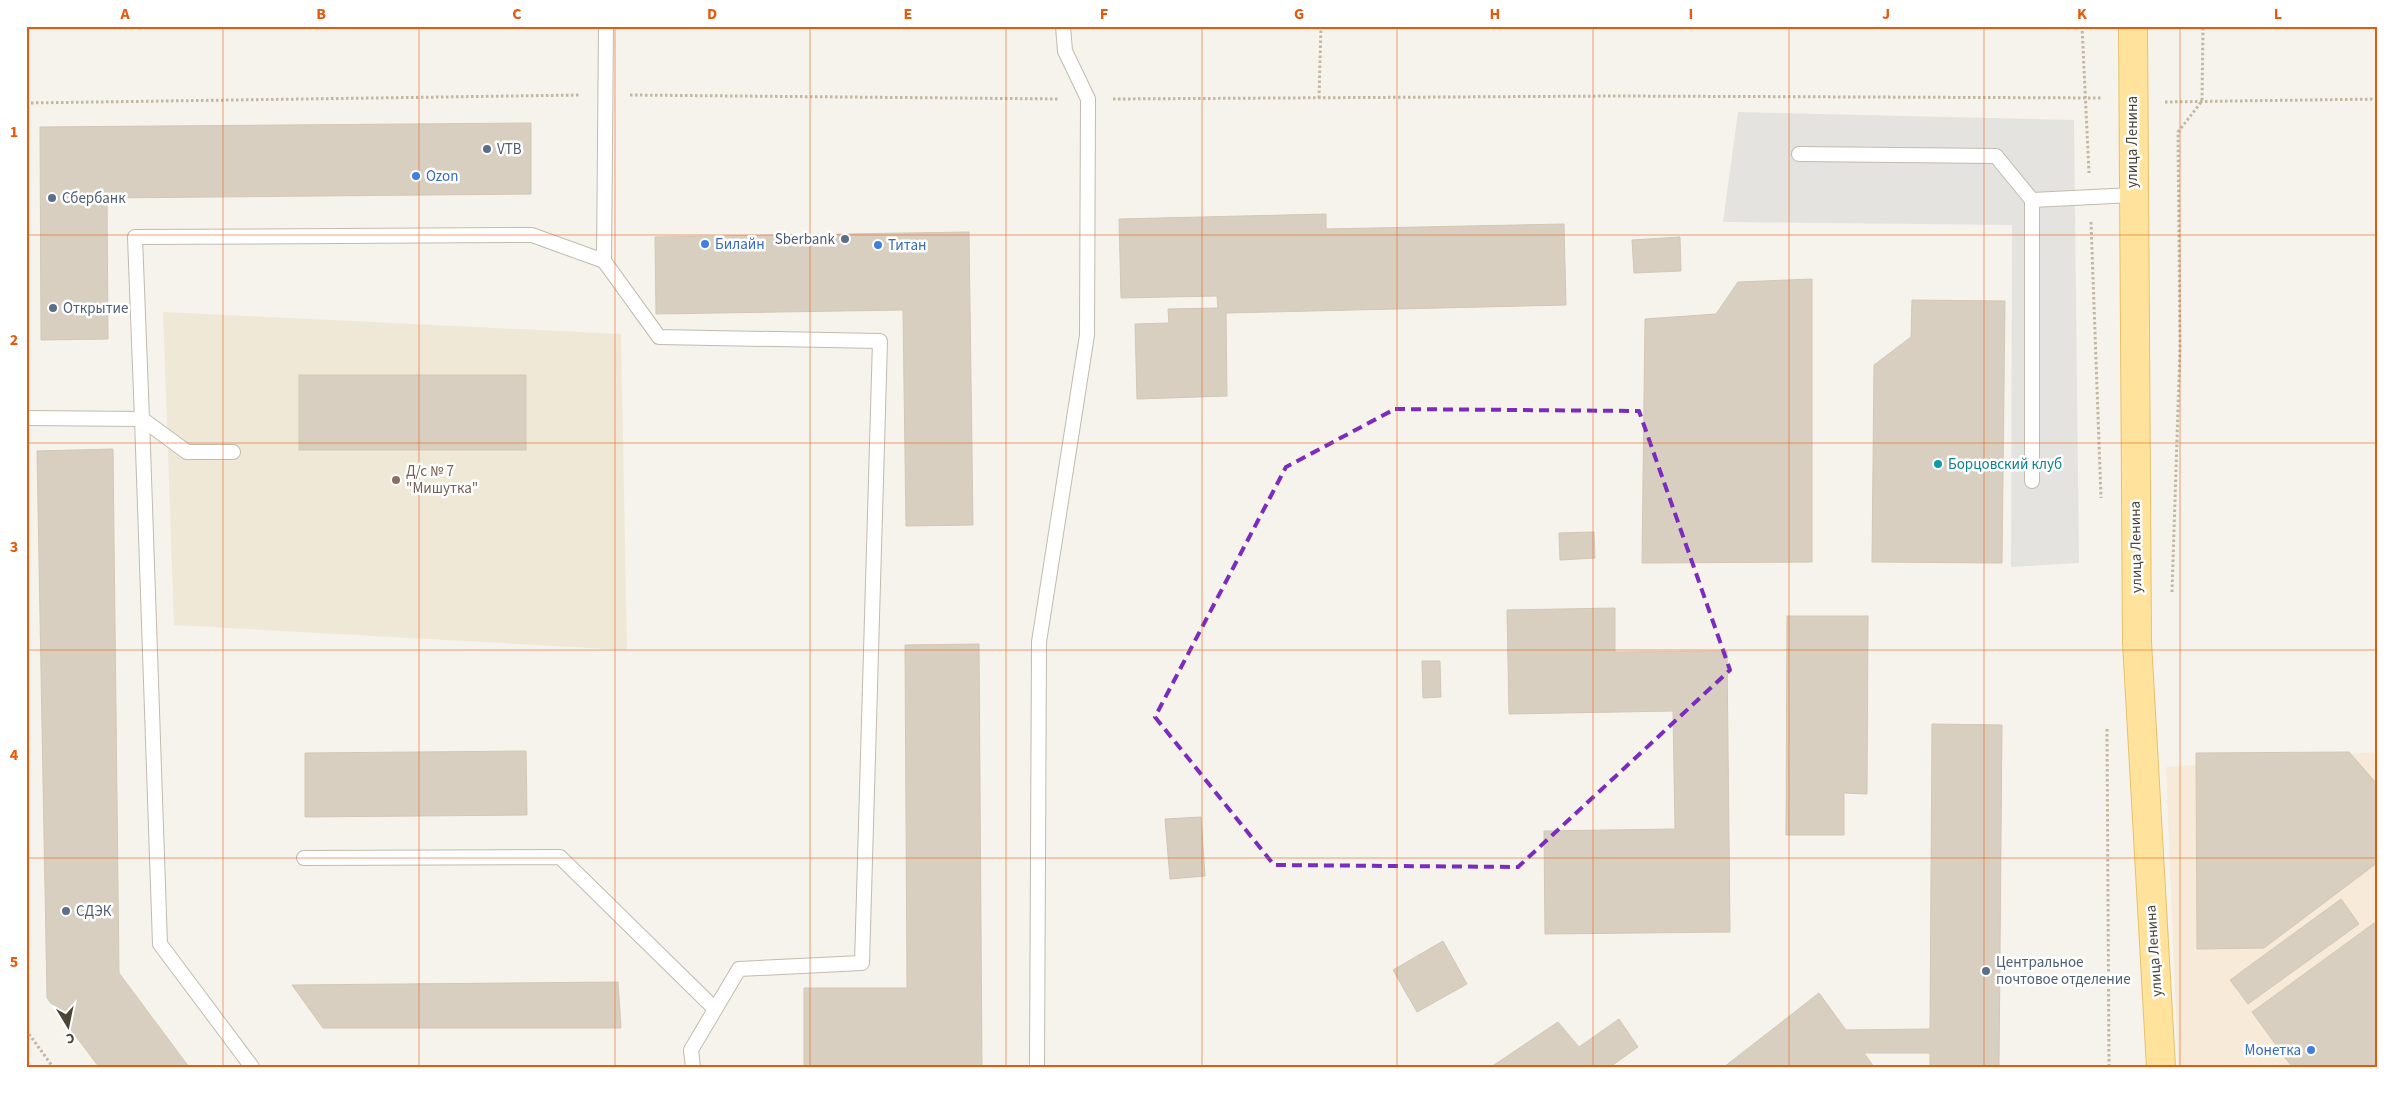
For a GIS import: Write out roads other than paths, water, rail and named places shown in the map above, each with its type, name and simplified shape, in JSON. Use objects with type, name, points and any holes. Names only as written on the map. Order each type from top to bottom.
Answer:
[{"type":"main road","name":"улица Ленина","points":[[2132,26],[2138,682],[2162,1067]]},
{"type":"lane","points":[[604,261],[606,26]]},
{"type":"lane","points":[[1037,1067],[1039,642],[1087,335],[1088,99],[1065,52],[1063,26]]},
{"type":"lane","points":[[1799,154],[1996,156],[2032,200],[2032,481]]},
{"type":"lane","points":[[2032,200],[2133,195]]},
{"type":"lane","points":[[252,1067],[160,944],[135,238],[532,234],[604,261],[659,337],[880,341],[862,963],[739,969],[691,1050],[693,1067]]},
{"type":"lane","points":[[26,418],[142,419],[188,452],[233,452]]},
{"type":"lane","points":[[304,858],[560,857],[715,1010]]},
{"type":"place","name":"VTB","points":[[487,149]]},
{"type":"place","name":"Ozon","points":[[416,176]]},
{"type":"place","name":"Сбербанк","points":[[52,198]]},
{"type":"place","name":"Sberbank","points":[[845,239]]},
{"type":"place","name":"Билайн","points":[[705,244]]},
{"type":"place","name":"Титан","points":[[878,245]]},
{"type":"place","name":"Открытие","points":[[53,308]]},
{"type":"place","name":"Борцовский клуб","points":[[1938,464]]},
{"type":"place","name":"Д/с № 7 \"Мишутка\"","points":[[396,480]]},
{"type":"place","name":"СДЭК","points":[[66,911]]},
{"type":"place","name":"Центральное почтовое отделение","points":[[1986,971]]},
{"type":"place","name":"Монетка","points":[[2311,1050]]}]
